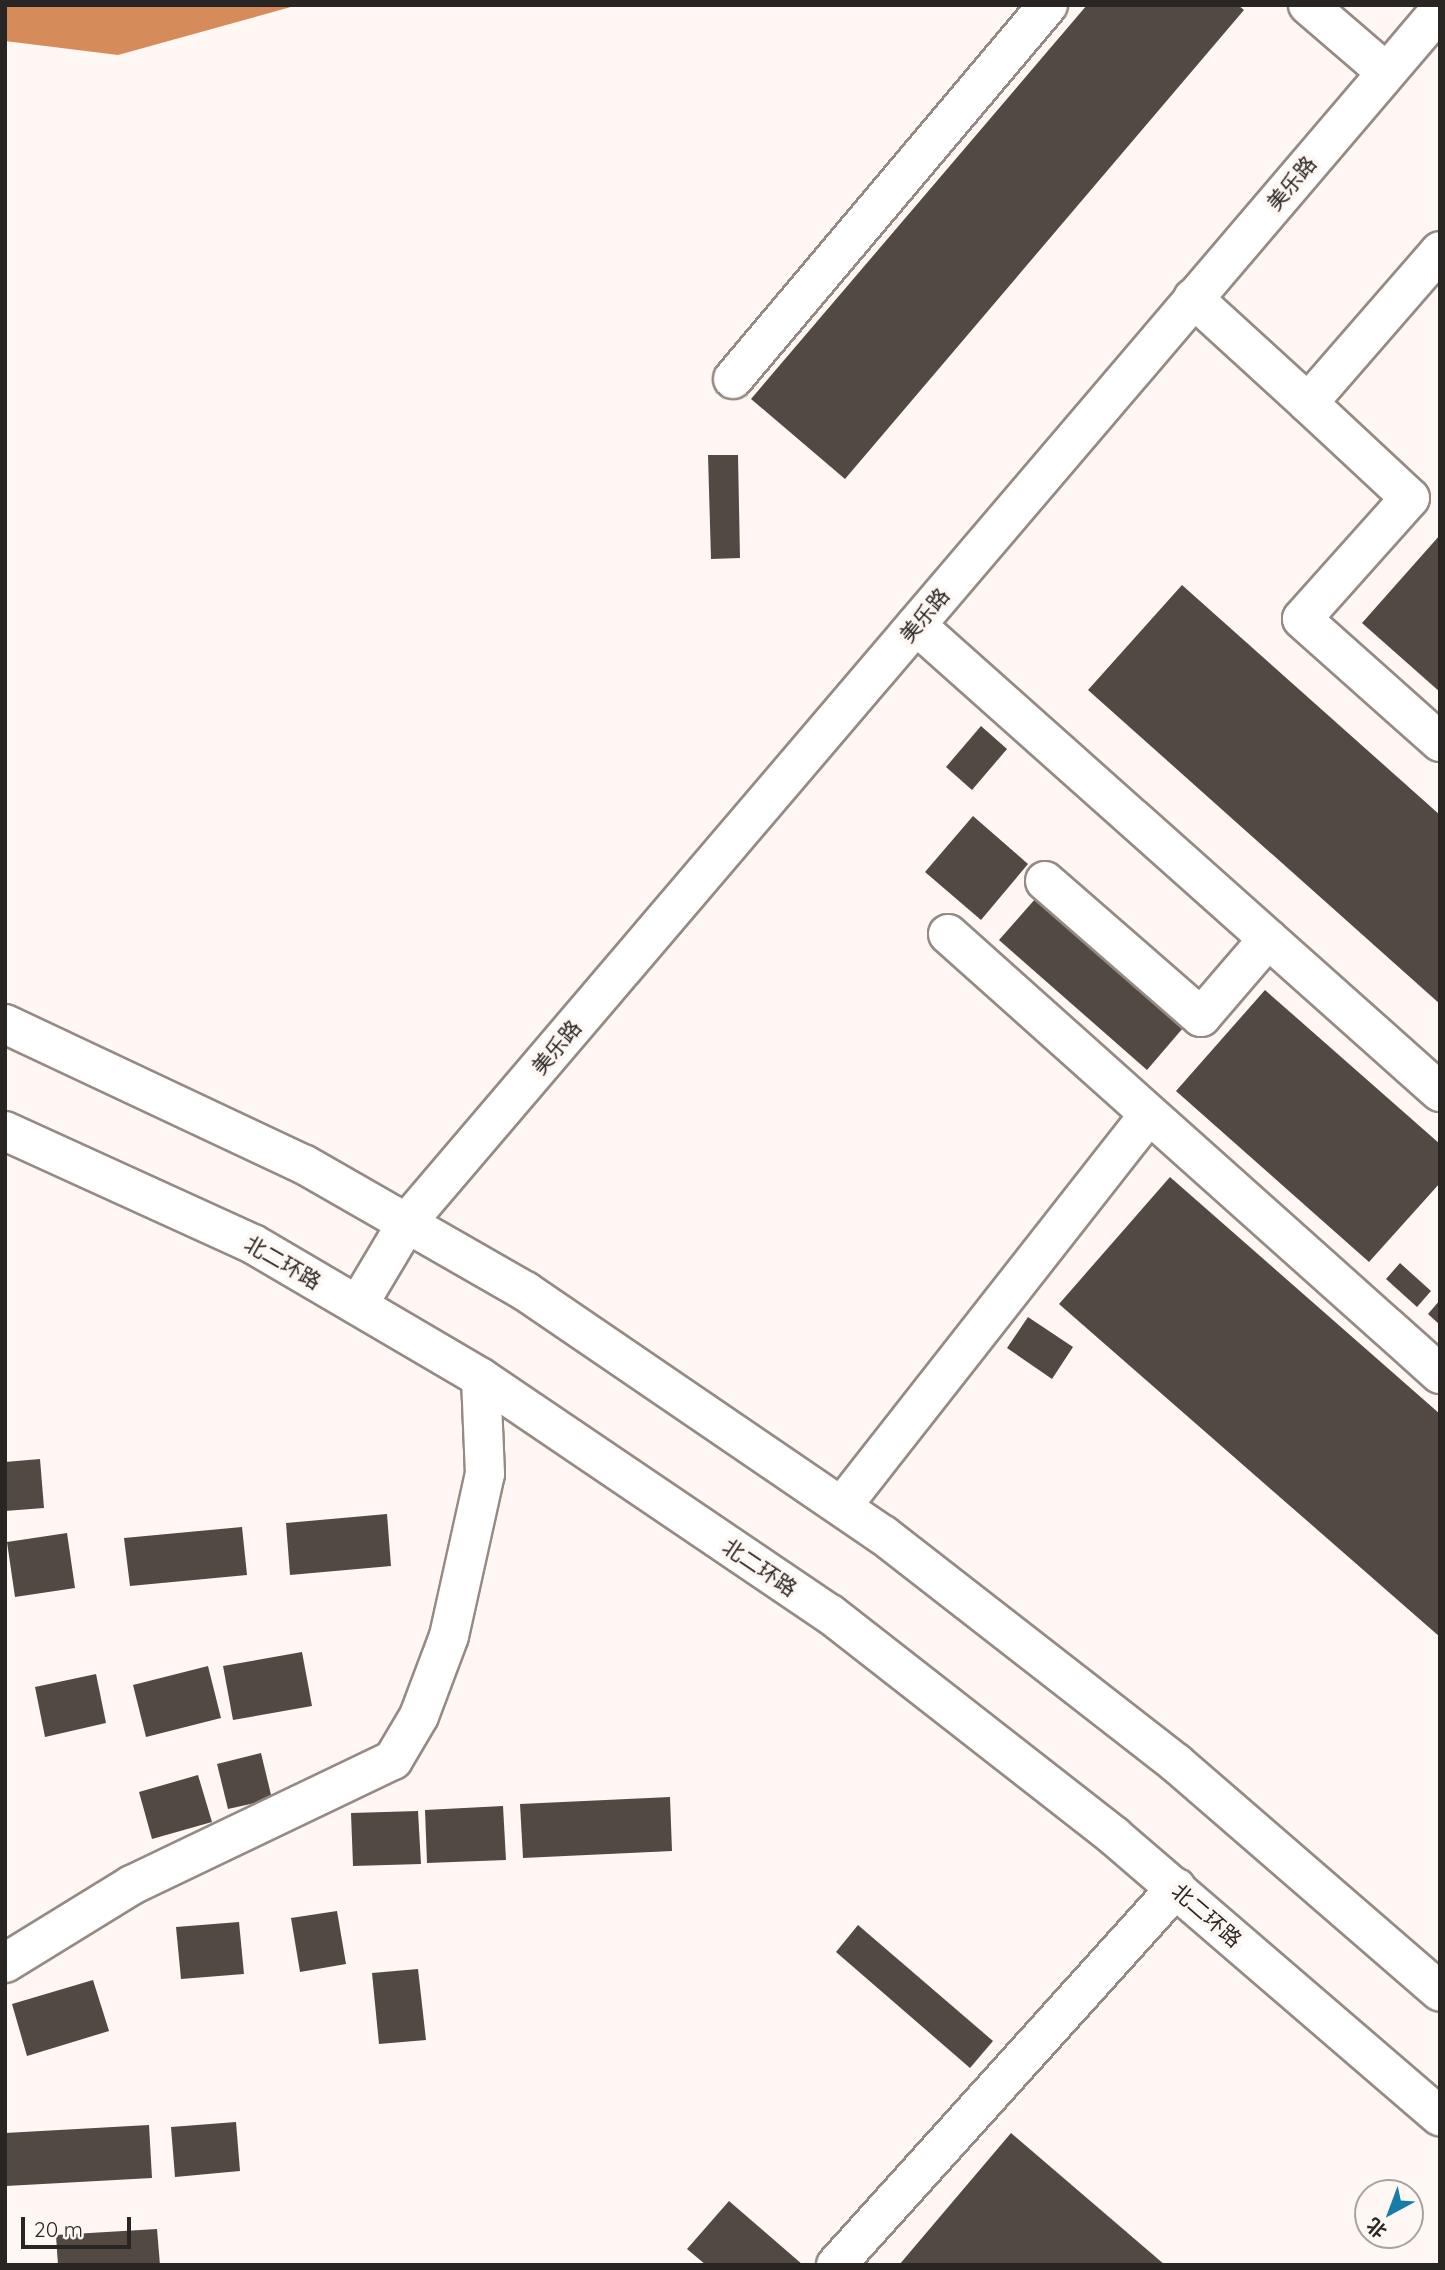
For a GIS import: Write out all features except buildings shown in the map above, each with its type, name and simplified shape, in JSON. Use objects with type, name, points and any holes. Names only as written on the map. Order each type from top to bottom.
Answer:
[{"type":"main road","points":[[733,379],[1048,5]]},
{"type":"main road","points":[[1308,5],[1386,72]]},
{"type":"main road","name":"美乐路","points":[[358,1305],[408,1221],[1440,10]]},
{"type":"main road","points":[[1308,402],[1440,251]]},
{"type":"main road","points":[[1193,299],[1410,498],[1302,619],[1440,742]]},
{"type":"main road","points":[[916,625],[1440,1093]]},
{"type":"main road","points":[[1045,881],[1201,1017],[1268,939]]},
{"type":"main road","points":[[948,934],[1440,1374]]},
{"type":"main road","points":[[5,1024],[305,1165],[408,1221],[525,1290],[842,1506],[1176,1763],[1440,1992]]},
{"type":"main road","points":[[842,1506],[1149,1115]]},
{"type":"main road","name":"北二环路","points":[[5,1131],[253,1244],[358,1305],[481,1378],[830,1614],[1175,1888],[1440,2116]]},
{"type":"main road","points":[[5,1963],[132,1885],[393,1760],[419,1716],[449,1636],[485,1474],[481,1378]]},
{"type":"main road","points":[[836,2265],[1175,1888]]},
{"type":"shaded area","points":[[5,5],[298,5],[118,55],[5,41]]}]
